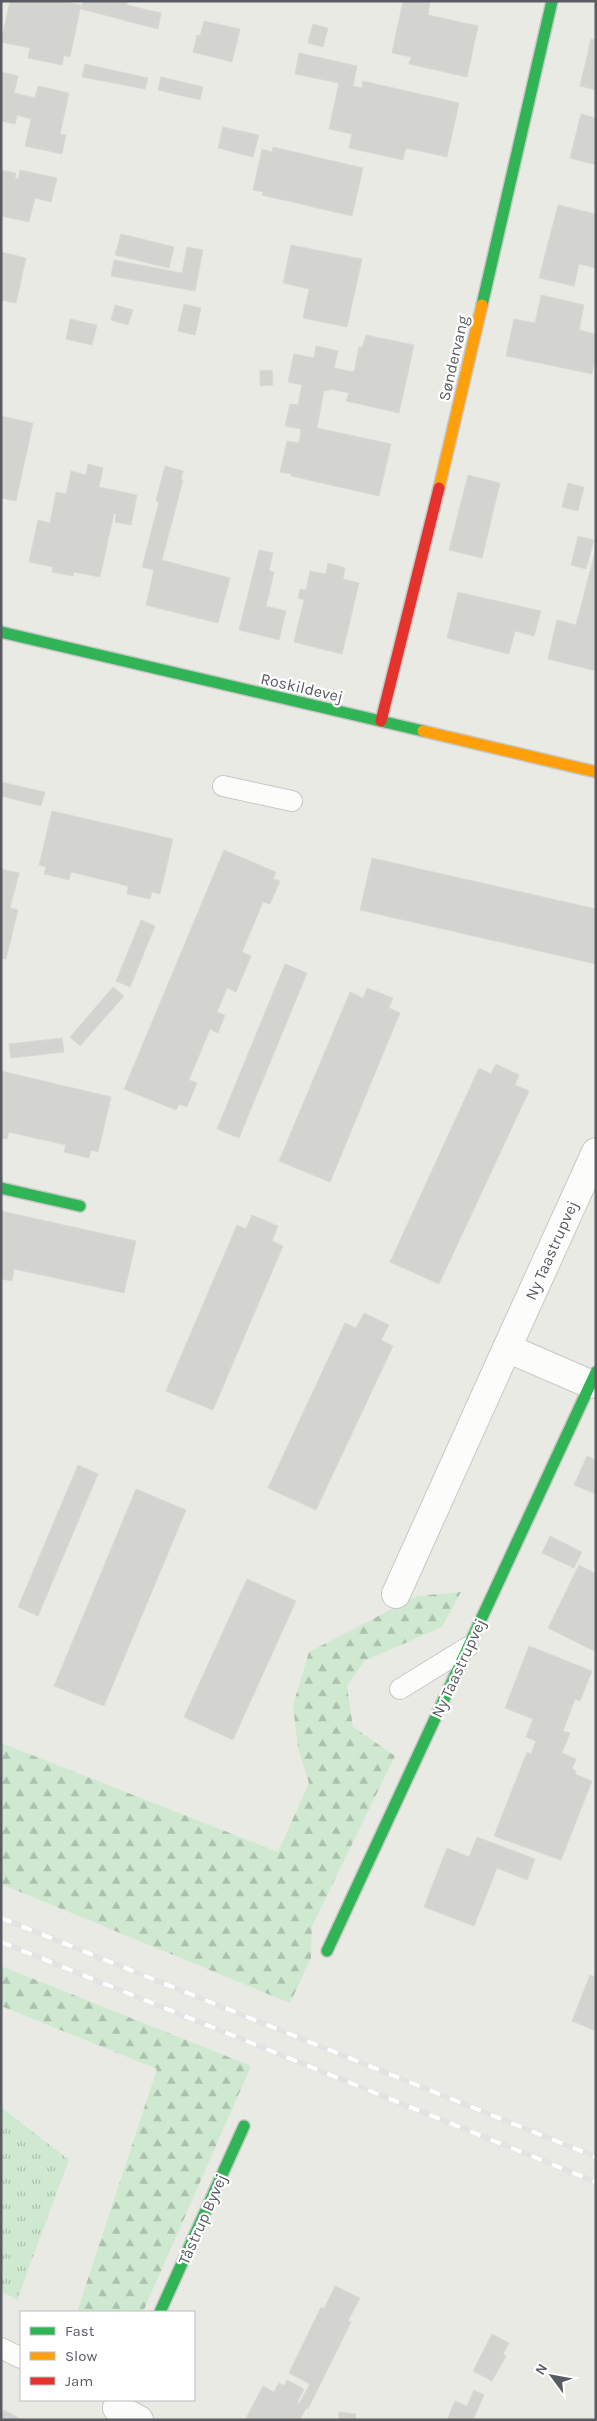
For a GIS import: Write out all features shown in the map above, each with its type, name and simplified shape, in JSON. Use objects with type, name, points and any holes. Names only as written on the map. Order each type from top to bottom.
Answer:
[{"type":"street","name":"Søndervang","points":[[381,722],[449,450],[552,1]]},
{"type":"street","name":"Roskildevej","points":[[1,632],[596,772]]},
{"type":"street","name":"Ny Taastrupvej","points":[[396,1594],[596,1152]]},
{"type":"street","points":[[1,1188],[80,1206]]},
{"type":"street","name":"Ny Taastrupvej","points":[[327,1952],[593,1378],[507,1348]]},
{"type":"street","name":"Tåstrup Byvej","points":[[160,2311],[244,2126]]},
{"type":"lane","points":[[222,786],[292,801]]},
{"type":"lane","points":[[400,1689],[468,1647]]},
{"type":"lane","points":[[1,2348],[20,2358]]},
{"type":"green space","points":[[461,1592],[442,1627],[364,1661],[347,1686],[353,1727],[395,1756],[312,1926],[311,1958],[290,2003],[1,1884],[1,1743],[278,1852],[309,1783],[298,1748],[293,1705],[309,1652],[417,1596]]},
{"type":"green space","points":[[1,1966],[251,2066],[143,2311],[77,2311],[157,2069],[1,2006]]},
{"type":"green space","points":[[1,2107],[69,2160],[17,2300],[1,2292]]},
{"type":"building","points":[[10,1],[62,1],[81,5],[70,57],[64,55],[62,65],[28,58],[30,48],[1,42]]},
{"type":"building","points":[[83,1],[127,1],[127,5],[161,13],[158,29],[81,9]]},
{"type":"building","points":[[403,1],[430,1],[428,15],[478,26],[467,77],[409,64],[411,57],[392,53]]},
{"type":"building","points":[[204,21],[240,29],[232,62],[193,52],[197,35],[200,36]]},
{"type":"building","points":[[313,24],[328,28],[323,47],[308,43]]},
{"type":"building","points":[[591,39],[596,40],[596,90],[580,86]]},
{"type":"building","points":[[299,53],[357,66],[353,86],[362,88],[363,81],[459,103],[447,157],[406,148],[403,160],[349,148],[352,134],[329,129],[339,83],[295,74]]},
{"type":"building","points":[[85,64],[148,78],[145,89],[82,77]]},
{"type":"building","points":[[1,72],[18,76],[14,93],[35,98],[38,86],[69,93],[60,134],[66,135],[62,154],[25,146],[31,119],[17,115],[15,124],[1,121]]},
{"type":"building","points":[[161,77],[203,87],[200,100],[158,90]]},
{"type":"building","points":[[581,114],[596,118],[596,165],[570,158]]},
{"type":"building","points":[[223,127],[259,135],[253,157],[218,148]]},
{"type":"building","points":[[273,147],[363,168],[352,216],[262,195],[263,192],[253,190],[262,149],[272,152]]},
{"type":"building","points":[[1,170],[16,173],[15,178],[18,179],[20,170],[57,178],[51,202],[35,198],[29,222],[1,216]]},
{"type":"building","points":[[558,205],[596,214],[596,268],[579,264],[574,286],[539,278]]},
{"type":"building","points":[[121,234],[174,247],[169,268],[115,255]]},
{"type":"building","points":[[291,245],[362,259],[347,327],[303,318],[309,289],[283,283]]},
{"type":"building","points":[[187,247],[203,250],[195,291],[111,276],[114,260],[182,273]]},
{"type":"building","points":[[1,252],[26,258],[16,303],[1,300]]},
{"type":"building","points":[[541,295],[584,305],[579,330],[596,334],[596,355],[592,374],[506,356],[514,319],[535,323]]},
{"type":"building","points":[[184,304],[201,308],[195,335],[178,331]]},
{"type":"building","points":[[115,305],[133,310],[128,325],[111,320]]},
{"type":"building","points":[[70,319],[97,325],[92,345],[66,339]]},
{"type":"building","points":[[366,335],[414,345],[399,413],[346,401],[349,393],[330,389],[329,391],[324,390],[317,428],[391,444],[379,496],[280,472],[287,441],[299,443],[301,429],[285,426],[290,404],[298,405],[302,385],[288,382],[294,354],[314,358],[316,346],[338,351],[334,368],[354,372],[359,347],[362,348]]},
{"type":"building","points":[[272,370],[273,385],[260,386],[260,371]]},
{"type":"building","points":[[1,416],[33,423],[16,501],[1,498]]},
{"type":"building","points":[[88,464],[103,468],[99,487],[137,495],[131,525],[115,522],[116,514],[114,513],[100,577],[74,572],[73,576],[52,572],[53,567],[29,562],[38,520],[50,523],[56,492],[66,494],[71,471],[86,475]]},
{"type":"building","points":[[165,466],[183,471],[181,479],[183,480],[162,560],[230,578],[218,623],[146,605],[154,570],[142,567],[159,502],[156,501]]},
{"type":"building","points":[[468,475],[500,483],[482,558],[449,550]]},
{"type":"building","points":[[568,483],[584,487],[578,511],[562,507]]},
{"type":"building","points":[[578,536],[594,540],[586,569],[571,565]]},
{"type":"building","points":[[259,550],[273,553],[269,571],[274,572],[266,606],[286,611],[279,640],[239,630]]},
{"type":"building","points":[[595,552],[596,671],[548,659],[557,620],[576,625]]},
{"type":"building","points":[[328,563],[345,568],[343,579],[359,583],[342,654],[294,642],[304,600],[298,598],[300,589],[306,590],[310,571],[326,574]]},
{"type":"building","points":[[458,592],[541,611],[534,636],[515,631],[509,654],[447,638]]},
{"type":"building","points":[[1,782],[45,792],[41,806],[1,796]]},
{"type":"building","points":[[52,811],[173,839],[160,894],[152,892],[150,899],[127,894],[128,886],[71,872],[69,880],[44,874],[46,867],[39,865]]},
{"type":"building","points":[[224,850],[276,872],[273,879],[280,881],[270,904],[263,902],[242,952],[251,956],[236,992],[227,988],[217,1012],[225,1015],[218,1033],[210,1029],[189,1080],[197,1083],[187,1107],[179,1104],[176,1110],[124,1089]]},
{"type":"building","points":[[372,858],[596,909],[596,964],[360,910]]},
{"type":"building","points":[[1,869],[19,873],[10,908],[18,910],[6,959],[1,958]]},
{"type":"building","points":[[141,920],[155,926],[130,987],[116,981]]},
{"type":"building","points":[[285,964],[307,973],[239,1138],[217,1129]]},
{"type":"building","points":[[113,987],[124,996],[80,1046],[70,1037]]},
{"type":"building","points":[[367,988],[393,998],[389,1008],[400,1013],[330,1182],[279,1161],[350,992],[363,998]]},
{"type":"building","points":[[62,1038],[64,1052],[11,1058],[9,1044]]},
{"type":"building","points":[[496,1064],[519,1075],[515,1085],[529,1091],[439,1284],[390,1262],[479,1068],[491,1074]]},
{"type":"building","points":[[1,1071],[111,1097],[98,1152],[91,1150],[89,1158],[64,1152],[66,1145],[9,1132],[7,1139],[1,1138]]},
{"type":"building","points":[[1,1211],[136,1241],[124,1293],[14,1269],[12,1281],[1,1279]]},
{"type":"building","points":[[252,1215],[278,1226],[272,1241],[283,1246],[213,1410],[166,1391],[237,1225],[246,1229]]},
{"type":"building","points":[[364,1313],[389,1325],[381,1340],[393,1346],[316,1510],[268,1488],[345,1323],[356,1328]]},
{"type":"building","points":[[587,1456],[596,1460],[596,1494],[574,1485]]},
{"type":"building","points":[[78,1465],[98,1474],[38,1616],[18,1607]]},
{"type":"building","points":[[136,1489],[186,1510],[104,1706],[54,1686]]},
{"type":"building","points":[[550,1536],[582,1552],[574,1568],[542,1553]]},
{"type":"building","points":[[579,1565],[596,1574],[596,1652],[548,1628]]},
{"type":"building","points":[[247,1579],[296,1601],[233,1740],[184,1717]]},
{"type":"building","points":[[529,1646],[592,1671],[580,1701],[575,1699],[563,1731],[570,1733],[562,1753],[576,1759],[572,1769],[576,1771],[575,1774],[592,1781],[561,1860],[494,1836],[527,1752],[531,1754],[536,1741],[526,1737],[533,1719],[505,1708]]},
{"type":"building","points":[[477,1837],[535,1859],[527,1880],[497,1868],[474,1926],[424,1907],[447,1848],[469,1857]]},
{"type":"building","points":[[590,1975],[596,1977],[596,2031],[572,2021]]},
{"type":"building","points":[[335,2286],[360,2298],[348,2321],[351,2322],[308,2409],[306,2408],[300,2420],[245,2420],[263,2386],[274,2392],[279,2383],[284,2386],[287,2380],[304,2389],[297,2403],[299,2404],[310,2384],[289,2373],[321,2307],[324,2309]]},
{"type":"building","points":[[492,2334],[509,2343],[503,2354],[506,2356],[492,2381],[473,2371]]},
{"type":"building","points":[[474,2390],[484,2395],[473,2420],[447,2420],[455,2401],[467,2406]]},
{"type":"building","points":[[4,2410],[23,2420],[1,2420]]},
{"type":"building","points":[[339,2412],[356,2414],[356,2420],[338,2420]]},
{"type":"railway","points":[[1,1918],[596,2157]]},
{"type":"railway","points":[[1,1942],[596,2182]]},
{"type":"traffic: fast","points":[[482,305],[552,1]]},
{"type":"traffic: fast","points":[[1,632],[423,731]]},
{"type":"traffic: fast","points":[[1,1188],[80,1206]]},
{"type":"traffic: fast","points":[[327,1951],[596,1372]]},
{"type":"traffic: fast","points":[[160,2311],[244,2126]]},
{"type":"traffic: slow","points":[[439,488],[482,305]]},
{"type":"traffic: slow","points":[[423,731],[596,772]]},
{"type":"traffic: jam","points":[[381,721],[439,488]]}]
